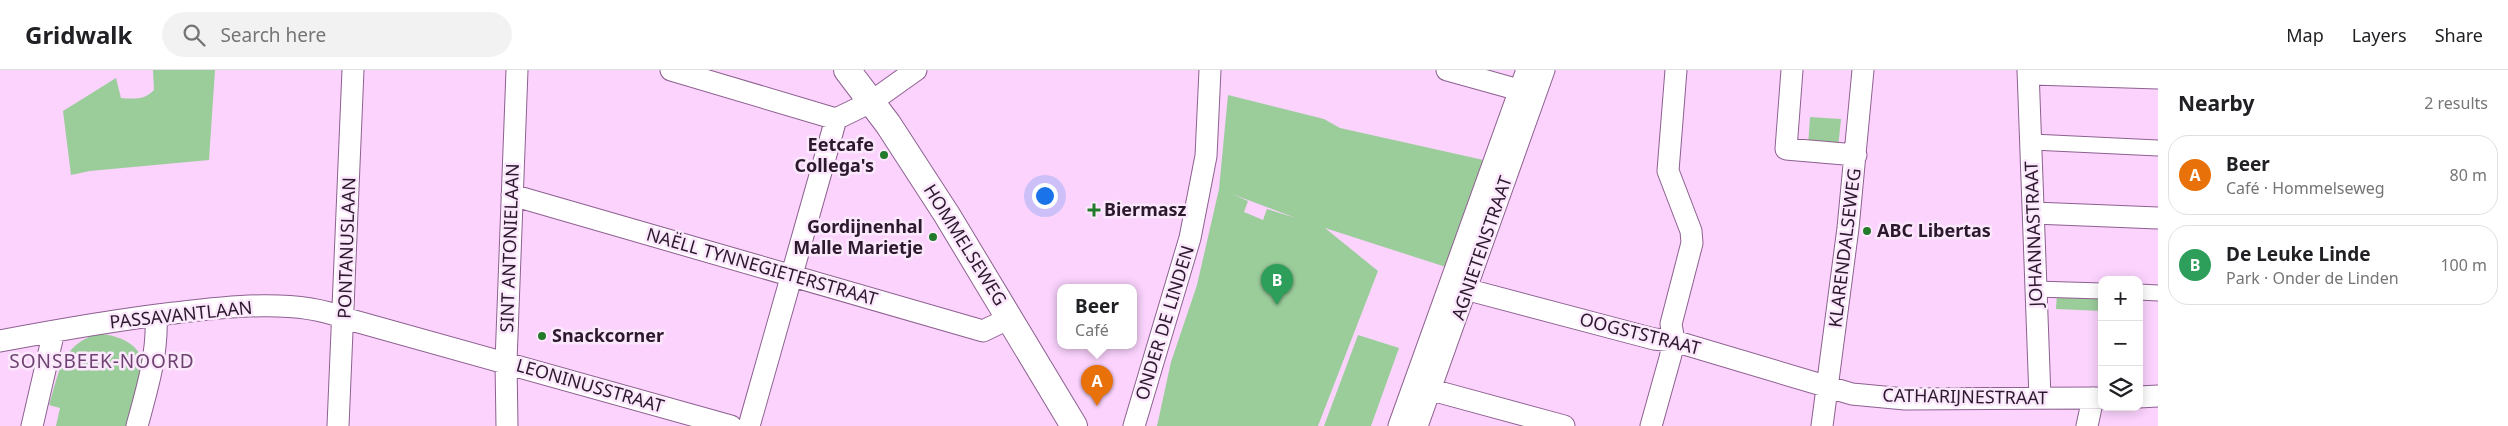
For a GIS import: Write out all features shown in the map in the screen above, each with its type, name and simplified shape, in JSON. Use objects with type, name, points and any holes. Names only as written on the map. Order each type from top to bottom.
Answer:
[{"type":"street","name":"PONTANUSLAAN","points":[[338,426],[354,70]]},
{"type":"street","name":"SINT ANTONIELAAN","points":[[508,426],[506,362],[517,70]]},
{"type":"street","points":[[671,70],[836,119],[871,102],[916,70]]},
{"type":"street","name":"HOMMELSEWEG","points":[[847,70],[888,124],[1010,318],[1074,426]]},
{"type":"street","name":"ONDER DE LINDEN","points":[[1134,426],[1190,238],[1205,163],[1210,70]]},
{"type":"street","points":[[1447,70],[1520,90]]},
{"type":"street","name":"AGNIETENSTRAAT","points":[[1459,287],[1527,70]]},
{"type":"street","name":"AGNIETENSTRAAT","points":[[1399,426],[1422,388],[1459,287],[1544,70]]},
{"type":"street","points":[[1651,426],[1674,341],[1671,324],[1692,243],[1691,230],[1668,171],[1676,70]]},
{"type":"street","points":[[1792,70],[1786,150],[1856,155]]},
{"type":"street","name":"KLARENDALSEWEG","points":[[1822,426],[1856,155],[1863,70]]},
{"type":"street","points":[[2029,72],[2158,78]]},
{"type":"street","name":"JOHANNASTRAAT","points":[[2029,72],[2040,398]]},
{"type":"street","points":[[749,426],[836,119]]},
{"type":"street","points":[[2032,142],[2158,148]]},
{"type":"street","name":"NAËLL TYNNEGIETERSTRAAT","points":[[512,195],[984,331],[1010,318]]},
{"type":"street","points":[[2034,213],[2158,218]]},
{"type":"street","name":"OOGSTSTRAAT","points":[[1459,287],[1654,339],[1674,341],[1828,388]]},
{"type":"street","points":[[2035,290],[2098,291]]},
{"type":"street","points":[[2143,292],[2158,293]]},
{"type":"street","name":"PASSAVANTLAAN","points":[[0,342],[54,331],[246,305],[327,311],[344,318],[506,362]]},
{"type":"street","points":[[137,426],[150,379],[157,341],[156,316]]},
{"type":"street","points":[[32,426],[54,331]]},
{"type":"street","name":"LEONINUSSTRAAT","points":[[506,362],[731,426]]},
{"type":"street","points":[[1422,388],[1564,426]]},
{"type":"street","name":"AGNIETENSTRAAT","points":[[1417,426],[1422,388]]},
{"type":"street","name":"CATHARIJNESTRAAT","points":[[1828,388],[1852,394],[1905,399],[2097,398]]},
{"type":"street","points":[[2143,397],[2158,396]]},
{"type":"street","points":[[2087,426],[2097,398]]},
{"type":"green space","points":[[153,70],[215,70],[209,160],[90,171],[71,175],[63,111],[116,78],[121,98],[135,99],[147,96],[154,90]]},
{"type":"green space","points":[[1228,95],[1324,119],[1340,128],[1488,161],[1449,268],[1325,228],[1378,271],[1318,426],[1157,426],[1171,362],[1197,285],[1219,189]],"holes":[[[1232,194],[1296,218],[1267,209],[1263,220],[1244,212],[1248,201]]]},
{"type":"green space","points":[[1810,117],[1841,119],[1838,148],[1808,146]]},
{"type":"green space","points":[[2057,294],[2098,295],[2098,311],[2056,309]]},
{"type":"green space","points":[[97,334],[120,338],[128,342],[139,353],[142,360],[141,383],[129,426],[56,426],[60,408],[49,405],[63,362],[76,345]]},
{"type":"green space","points":[[1358,335],[1399,348],[1371,426],[1324,426]]},
{"type":"place","name":"Eetcafe Collega's","points":[[884,155]]},
{"type":"place","name":"Biermasz","points":[[1094,210]]},
{"type":"place","name":"ABC Libertas","points":[[1867,231]]},
{"type":"place","name":"Gordijnenhal Malle Marietje","points":[[933,237]]},
{"type":"place","name":"De Leuke Linde","points":[[1277,305]]},
{"type":"place","name":"Snackcorner","points":[[542,336]]},
{"type":"place","name":"Beer","points":[[1097,406]]},
{"type":"district","name":"SONSBEEK-NOORD","points":[[102,361]]}]
